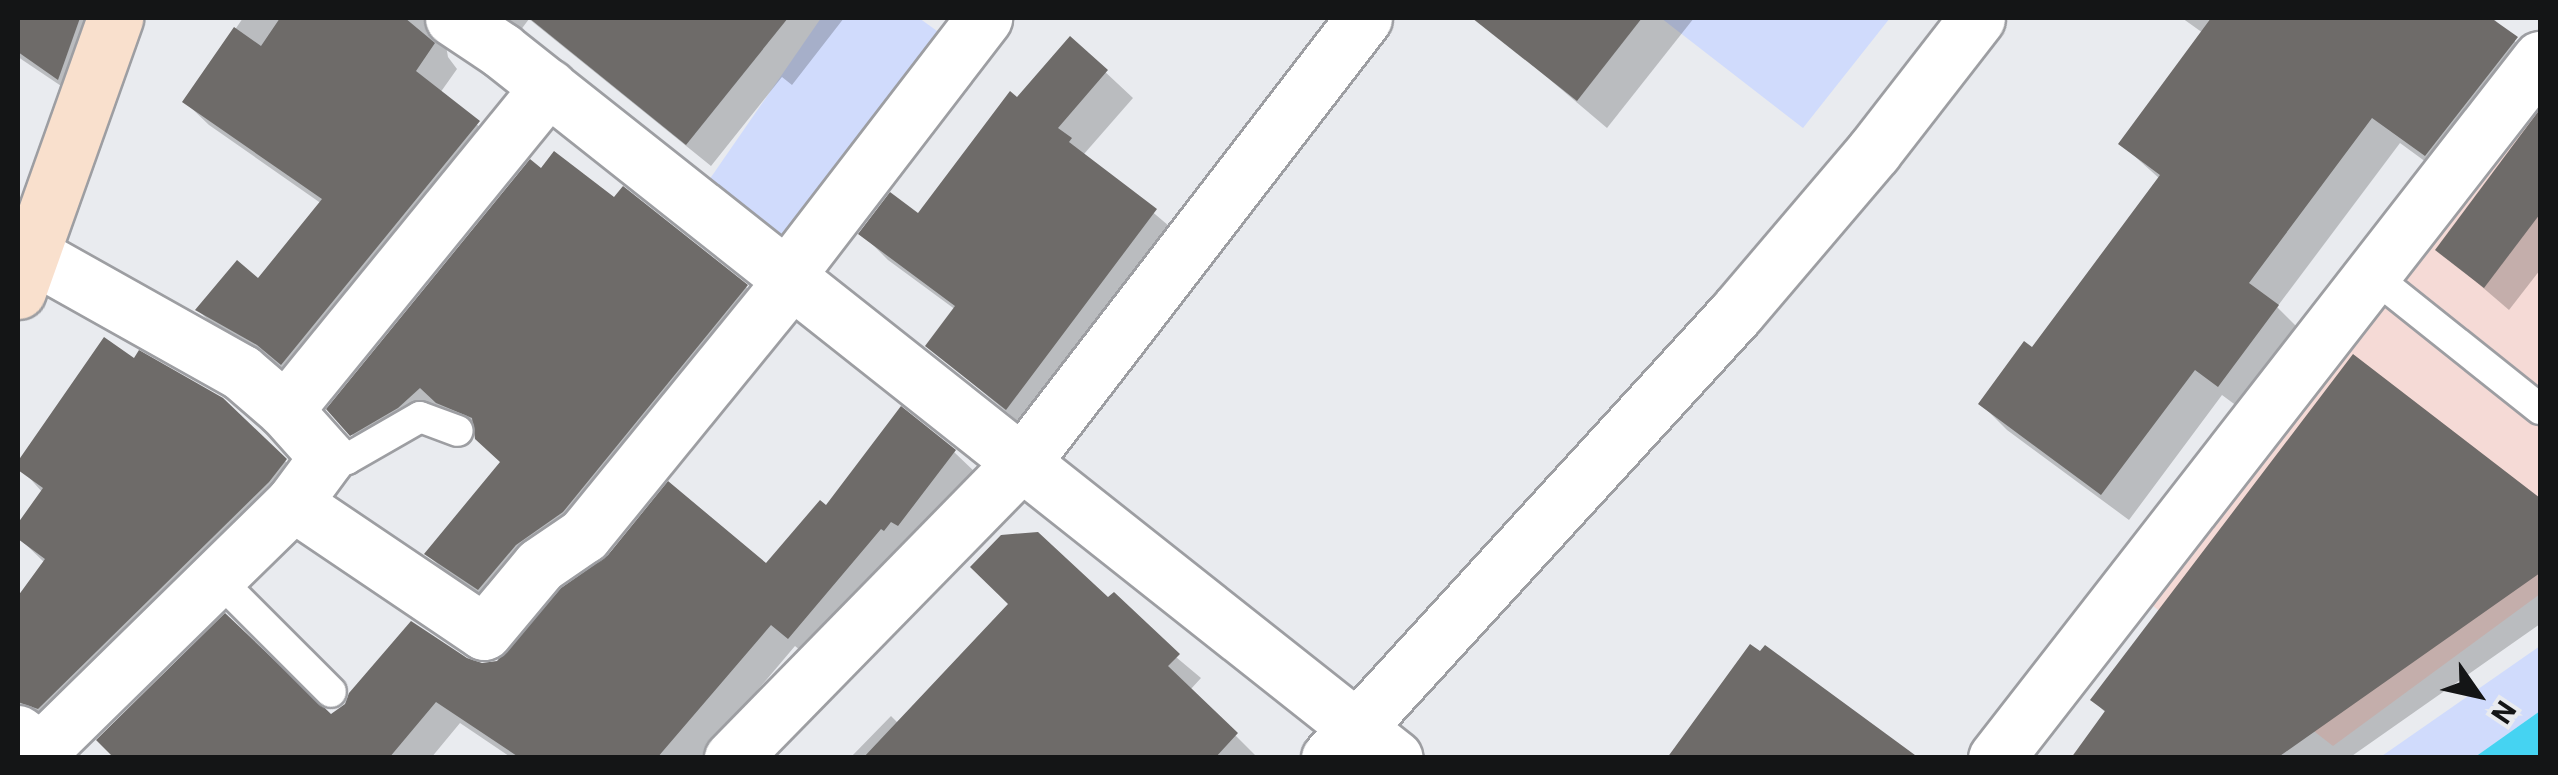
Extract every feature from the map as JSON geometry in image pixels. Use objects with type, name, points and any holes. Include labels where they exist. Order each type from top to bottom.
[{"type":"main road","points":[[22,264],[115,18]]},
{"type":"street","points":[[453,18],[512,34],[548,88],[1022,461],[1361,748],[1874,150],[1976,18]]},
{"type":"street","points":[[293,502],[484,632],[540,565],[584,535],[790,277],[984,18]]},
{"type":"street","points":[[732,758],[1022,461],[1364,18]]},
{"type":"street","points":[[1996,758],[2540,59]]},
{"type":"street","points":[[285,410],[548,88]]},
{"type":"street","points":[[22,264],[241,372],[285,410],[327,456],[293,502],[218,578],[32,747]]},
{"type":"lane","points":[[2372,275],[2540,409]]},
{"type":"lane","points":[[327,456],[347,459],[420,417],[458,431]]},
{"type":"lane","points":[[218,578],[332,692]]},
{"type":"shaded area","points":[[821,18],[919,18],[944,36],[786,245],[707,183]]},
{"type":"shaded area","points":[[1661,18],[1890,18],[1803,128]]},
{"type":"shaded area","points":[[2540,96],[2540,594],[2333,746],[2148,602]]},
{"type":"shaded area","points":[[2540,646],[2540,711],[2475,757],[2379,758]]},
{"type":"water","points":[[2540,711],[2540,757],[2475,757]]},
{"type":"building","points":[[18,18],[80,18],[58,80],[18,52]]},
{"type":"building","points":[[280,18],[405,18],[435,43],[416,71],[480,121],[281,365],[257,345],[195,310],[237,260],[258,278],[322,199],[182,102],[234,27],[261,46]]},
{"type":"building","points":[[529,18],[788,18],[686,145]]},
{"type":"building","points":[[1472,18],[1642,18],[1577,101]]},
{"type":"building","points":[[2211,18],[2491,18],[2518,37],[2425,156],[2372,118],[2249,283],[2279,305],[2218,387],[2195,370],[2101,495],[1978,404],[2024,341],[2032,347],[2160,175],[2118,144]]},
{"type":"building","points":[[1070,36],[1108,70],[1058,128],[1072,138],[1069,142],[1157,209],[1006,410],[925,346],[955,306],[858,234],[890,192],[918,213],[1010,91],[1017,97]]},
{"type":"building","points":[[2540,109],[2540,214],[2484,288],[2435,250]]},
{"type":"building","points":[[554,151],[614,197],[623,186],[748,285],[563,512],[516,545],[478,590],[424,554],[500,462],[475,439],[472,418],[436,403],[420,388],[398,408],[350,436],[326,409],[530,159],[541,168]]},
{"type":"building","points":[[104,337],[134,358],[139,350],[223,398],[287,459],[269,482],[38,709],[18,702],[18,596],[45,559],[18,539],[18,523],[43,488],[18,470],[18,461]]},
{"type":"building","points":[[2353,354],[2540,498],[2540,573],[2277,758],[2071,758],[2105,711],[2090,700]]},
{"type":"building","points":[[901,406],[956,450],[898,526],[891,522],[884,531],[881,529],[788,639],[771,625],[657,758],[520,758],[436,702],[389,758],[114,758],[96,740],[225,613],[331,714],[345,704],[349,693],[411,621],[467,658],[482,663],[497,661],[561,588],[608,555],[668,481],[766,563],[820,500],[826,505]]},
{"type":"building","points":[[1038,532],[1108,597],[1114,592],[1180,654],[1168,666],[1238,733],[1215,758],[863,758],[1008,604],[970,567],[1001,535]]},
{"type":"building","points":[[1750,644],[1760,651],[1765,645],[1919,758],[1667,758]]}]
